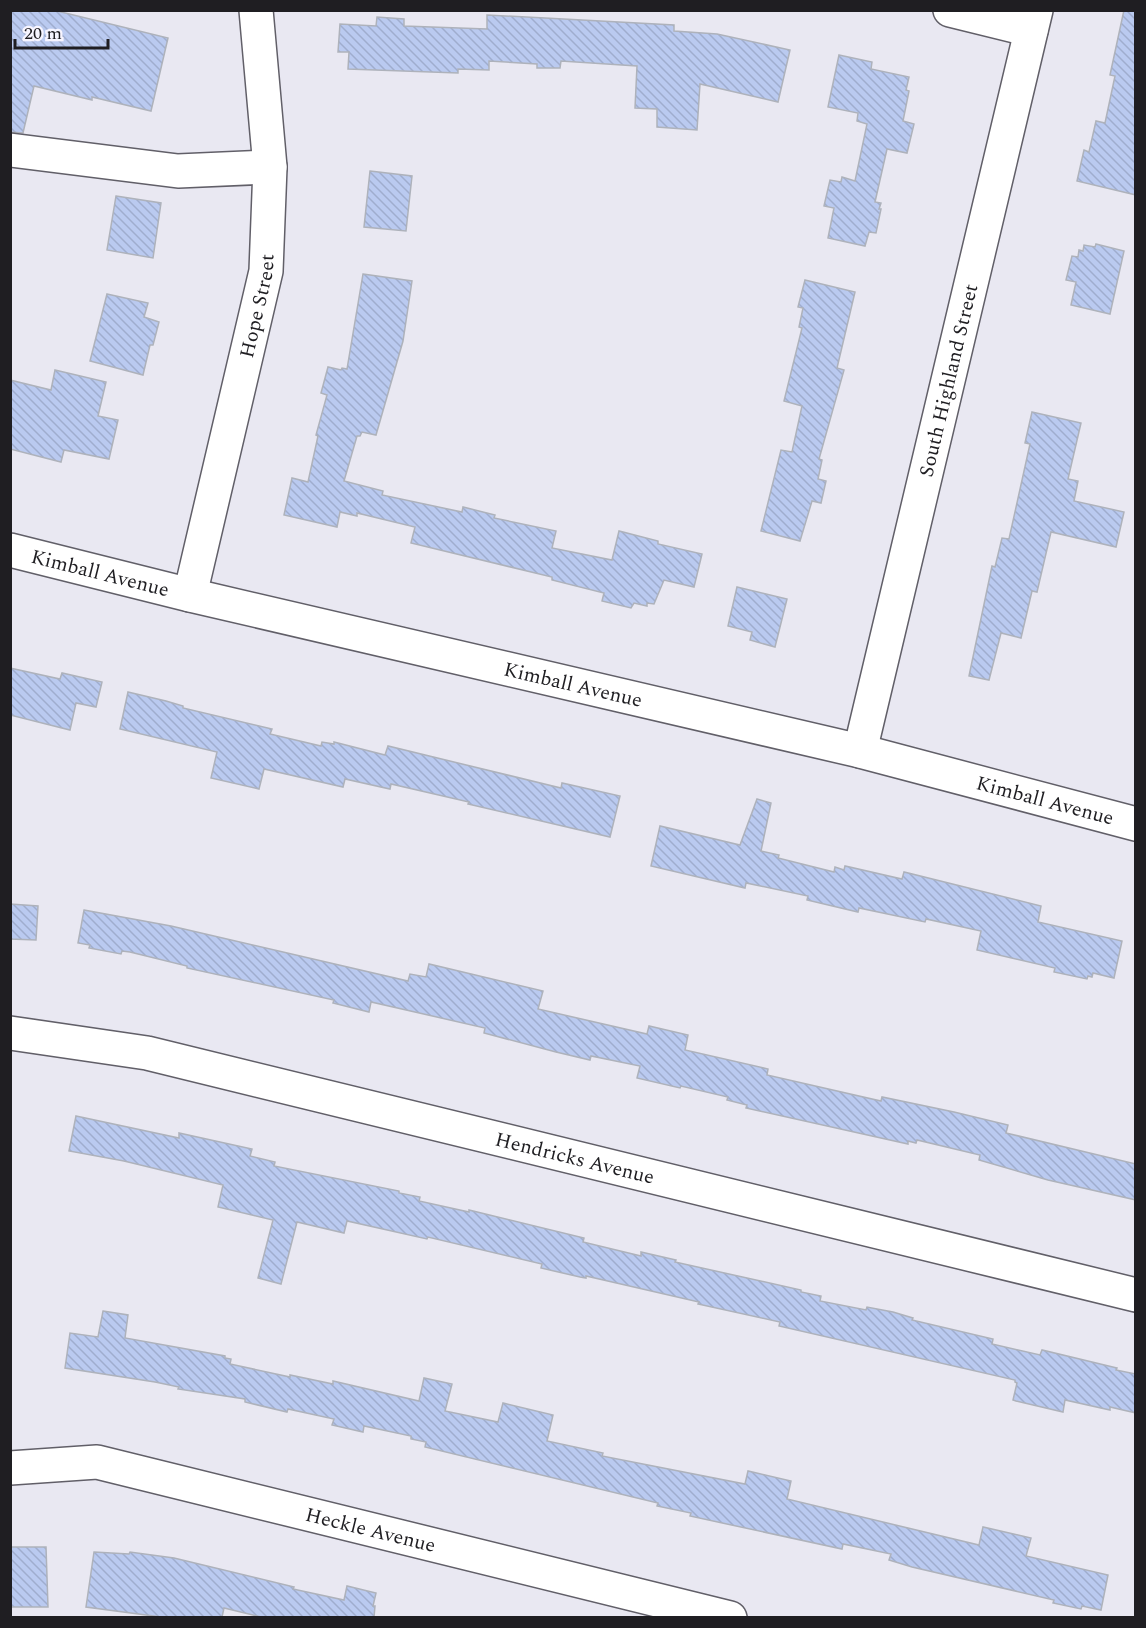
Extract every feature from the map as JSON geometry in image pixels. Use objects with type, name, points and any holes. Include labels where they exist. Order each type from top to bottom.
[{"type":"street","name":"Hope Street","points":[[190,595],[266,271],[270,167],[256,10]]},
{"type":"street","points":[[950,10],[1033,20]]},
{"type":"street","name":"South Highland Street","points":[[860,751],[1033,20]]},
{"type":"street","points":[[10,150],[178,171],[270,167]]},
{"type":"street","name":"Kimball Avenue","points":[[10,550],[190,595],[860,751],[1136,824]]},
{"type":"street","name":"Hendricks Avenue","points":[[10,1033],[159,1056],[1136,1295]]},
{"type":"street","name":"Heckle Avenue","points":[[10,1468],[97,1462],[730,1617]]},
{"type":"building","points":[[10,10],[53,10],[168,38],[151,111],[34,86],[23,133],[10,132]]},
{"type":"building","points":[[1124,10],[1136,10],[1136,195],[1077,181],[1084,150],[1089,152],[1096,121],[1105,123],[1115,76],[1110,75]]},
{"type":"building","points":[[487,15],[674,25],[674,31],[717,34],[790,50],[778,102],[700,84],[697,130],[657,127],[657,109],[635,108],[637,66],[561,61],[560,68],[537,68],[537,64],[489,61],[489,70],[458,69],[458,73],[348,69],[349,52],[338,52],[340,24],[376,26],[377,17],[404,19],[404,26],[487,29]]},
{"type":"building","points":[[839,55],[872,62],[871,69],[909,77],[906,90],[909,91],[903,121],[914,124],[907,153],[887,149],[875,202],[881,203],[876,233],[869,232],[865,246],[828,238],[834,208],[824,206],[830,180],[841,182],[842,177],[855,181],[867,124],[857,121],[858,113],[828,107]]},
{"type":"building","points":[[370,171],[412,176],[406,231],[364,227]]},
{"type":"building","points":[[116,196],[161,203],[153,258],[107,250]]},
{"type":"building","points":[[1096,244],[1124,251],[1110,314],[1071,305],[1076,282],[1066,280],[1072,256],[1078,257],[1079,250],[1083,251],[1084,245],[1095,247]]},
{"type":"building","points":[[363,274],[412,281],[403,341],[376,435],[362,432],[360,436],[357,436],[344,481],[383,491],[382,495],[462,512],[463,507],[495,515],[494,518],[556,531],[552,548],[612,560],[619,531],[658,541],[658,544],[702,554],[694,587],[664,580],[654,604],[647,603],[647,606],[634,603],[631,608],[602,601],[604,593],[552,580],[552,577],[411,543],[415,527],[357,513],[357,516],[340,512],[337,527],[284,515],[292,478],[308,482],[318,436],[316,435],[327,395],[321,393],[328,367],[347,369]]},
{"type":"building","points":[[805,280],[855,292],[837,368],[844,370],[819,459],[822,460],[818,479],[826,481],[821,503],[812,501],[800,541],[761,531],[781,450],[792,452],[802,406],[784,401],[802,328],[799,327],[803,308],[798,307]]},
{"type":"building","points":[[107,294],[148,303],[144,317],[159,322],[153,345],[150,345],[143,375],[90,361]]},
{"type":"building","points":[[55,370],[106,382],[98,416],[118,420],[109,459],[64,450],[61,462],[10,449],[10,380],[51,390]]},
{"type":"building","points":[[1032,412],[1081,423],[1068,479],[1078,481],[1074,501],[1124,512],[1116,547],[1051,532],[1037,592],[1032,591],[1021,638],[1001,633],[989,680],[969,676],[992,566],[995,567],[1002,538],[1009,539],[1030,444],[1025,443]]},
{"type":"building","points":[[737,587],[787,599],[775,647],[750,640],[752,632],[728,626]]},
{"type":"building","points":[[10,668],[60,679],[62,673],[102,682],[96,707],[76,703],[70,730],[10,715]]},
{"type":"building","points":[[128,692],[166,701],[183,706],[183,708],[272,729],[270,734],[321,746],[322,742],[334,744],[334,742],[385,755],[388,746],[561,788],[562,783],[620,796],[610,837],[391,784],[390,789],[345,779],[343,787],[264,769],[259,789],[211,778],[217,752],[120,729]]},
{"type":"building","points":[[757,799],[771,803],[761,851],[779,855],[778,858],[834,872],[835,867],[844,870],[845,866],[902,879],[904,872],[1041,906],[1038,922],[1122,941],[1114,978],[1093,973],[1092,977],[1088,976],[1087,979],[1054,972],[1055,968],[977,950],[981,931],[859,908],[858,912],[807,900],[808,896],[746,883],[745,888],[651,866],[660,826],[740,845]]},
{"type":"building","points":[[10,904],[38,906],[36,940],[10,939]]},
{"type":"building","points":[[84,910],[171,926],[408,981],[410,974],[426,977],[429,964],[543,991],[538,1009],[647,1034],[649,1026],[688,1035],[685,1050],[768,1069],[767,1075],[881,1101],[882,1097],[1008,1125],[1006,1133],[1136,1164],[1136,1200],[1048,1180],[979,1160],[980,1155],[917,1140],[916,1143],[908,1141],[908,1144],[746,1108],[747,1105],[727,1100],[728,1097],[637,1078],[640,1066],[591,1056],[590,1060],[556,1052],[484,1033],[485,1028],[371,1002],[369,1012],[333,1003],[334,1000],[187,968],[187,966],[130,952],[122,951],[121,954],[89,948],[90,945],[78,943]]},
{"type":"building","points":[[76,1116],[179,1138],[179,1133],[252,1149],[250,1156],[275,1162],[274,1166],[399,1191],[399,1193],[420,1197],[419,1201],[469,1212],[469,1210],[584,1238],[583,1242],[641,1256],[641,1252],[676,1260],[675,1262],[801,1290],[801,1292],[821,1296],[820,1301],[866,1310],[867,1307],[893,1312],[913,1318],[912,1320],[993,1339],[992,1344],[1040,1355],[1042,1350],[1117,1368],[1116,1370],[1136,1374],[1136,1413],[1065,1400],[1063,1412],[1016,1401],[1013,1400],[1017,1383],[1015,1380],[779,1326],[780,1322],[698,1304],[699,1302],[541,1268],[542,1264],[428,1237],[427,1239],[347,1221],[344,1233],[297,1222],[281,1284],[258,1278],[273,1220],[218,1207],[223,1185],[124,1161],[69,1151]]},
{"type":"building","points":[[103,1311],[128,1315],[125,1338],[225,1356],[231,1359],[230,1364],[290,1377],[290,1375],[333,1384],[333,1381],[419,1401],[424,1378],[452,1384],[445,1411],[498,1422],[503,1403],[553,1415],[547,1441],[603,1453],[602,1456],[745,1484],[748,1471],[791,1481],[787,1499],[979,1545],[983,1527],[1031,1538],[1026,1556],[1108,1575],[1101,1610],[1082,1606],[1081,1609],[1053,1603],[1054,1600],[912,1567],[889,1560],[891,1554],[843,1544],[842,1549],[690,1516],[691,1513],[657,1506],[658,1503],[425,1447],[426,1442],[411,1439],[411,1436],[364,1426],[363,1432],[332,1425],[334,1419],[288,1409],[287,1412],[245,1402],[245,1399],[65,1368],[70,1333],[98,1337]]},
{"type":"building","points":[[10,1547],[46,1547],[48,1607],[10,1607]]},
{"type":"building","points":[[94,1552],[129,1554],[130,1552],[174,1558],[344,1600],[347,1586],[376,1593],[373,1606],[375,1606],[374,1617],[261,1617],[224,1608],[222,1617],[161,1617],[86,1607]]}]
